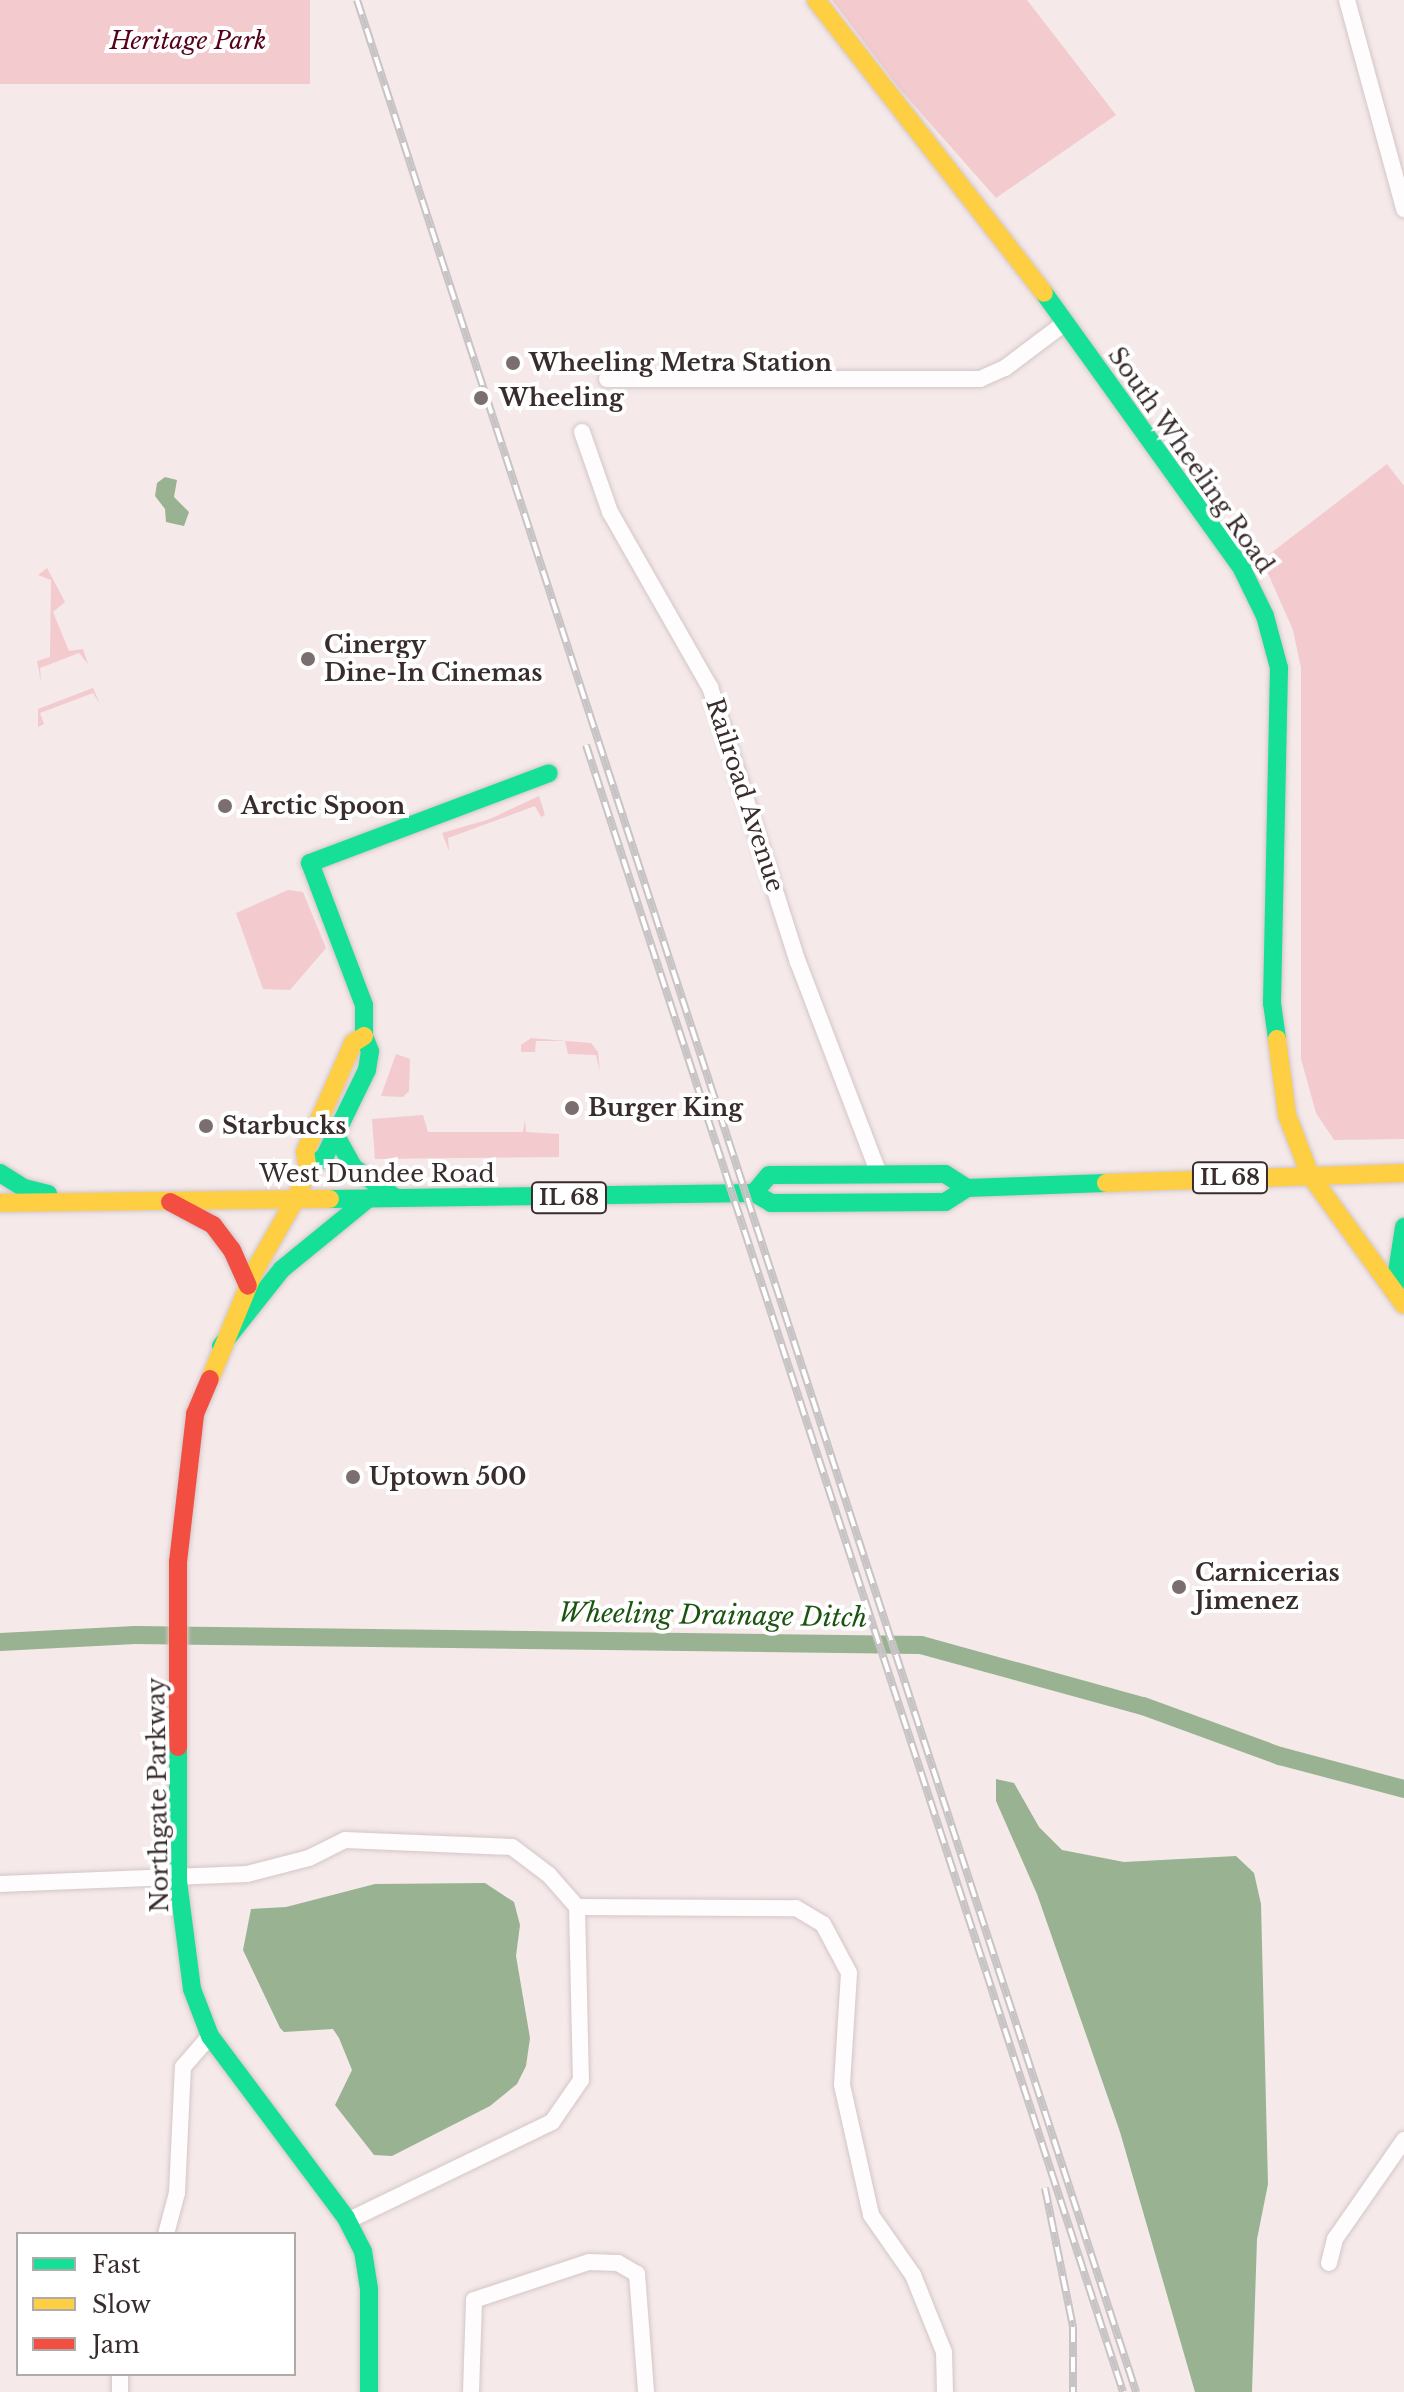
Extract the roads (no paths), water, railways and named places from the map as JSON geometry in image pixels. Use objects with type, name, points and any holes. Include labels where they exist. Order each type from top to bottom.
[{"type":"main road","name":"South Wheeling Road","points":[[816,0],[1066,322],[1242,569],[1265,616],[1279,668],[1272,1003],[1287,1115],[1310,1175],[1399,1298]]},
{"type":"main road","name":"Northgate Parkway","points":[[369,2392],[369,2289],[363,2251],[347,2221],[210,2036],[192,1989],[178,1881],[178,1562],[191,1440],[221,1346],[248,1286],[296,1198],[308,1169],[325,1156],[367,1070],[370,1051],[364,1036],[364,1005],[310,863],[549,773]]},
{"type":"main road","name":"Northgate Parkway","points":[[308,1169],[305,1152],[353,1043],[364,1036]]},
{"type":"main road","points":[[335,1134],[353,1167],[396,1198]]},
{"type":"main road","name":"West Dundee Road","points":[[754,1193],[769,1175],[878,1172],[945,1174],[967,1188]]},
{"type":"main road","points":[[0,1173],[24,1188],[78,1200]]},
{"type":"main road","name":"West Dundee Road","points":[[0,1203],[754,1193],[771,1203],[945,1202],[967,1188],[1404,1173]]},
{"type":"main road","points":[[221,1346],[282,1269],[315,1237],[369,1198]]},
{"type":"main road","points":[[168,1201],[213,1225],[232,1250],[248,1286]]},
{"type":"main road","points":[[1399,1298],[1404,1227]]},
{"type":"street","points":[[1347,0],[1404,209]]},
{"type":"street","points":[[607,379],[956,382],[1005,368],[1066,322]]},
{"type":"street","name":"Railroad Avenue","points":[[582,432],[610,512],[710,687],[798,962],[878,1172]]},
{"type":"street","points":[[0,1884],[178,1881],[247,1874],[309,1858],[345,1840],[411,1840],[512,1847],[549,1875],[577,1907],[581,2080],[552,2122],[347,2221]]},
{"type":"street","points":[[577,1907],[796,1908],[823,1924],[849,1973],[842,2085],[871,2215],[913,2275],[944,2352],[945,2392]]},
{"type":"street","points":[[167,2232],[177,2193],[183,2067],[210,2036]]},
{"type":"street","points":[[1329,2263],[1335,2239],[1404,2140]]},
{"type":"street","points":[[471,2392],[474,2300],[589,2262],[618,2263],[637,2274],[646,2392]]},
{"type":"waterway","name":"Wheeling Drainage Ditch","points":[[0,1642],[135,1635],[921,1645],[1143,1706],[1280,1756],[1404,1789]]},
{"type":"railway","points":[[357,0],[1136,2392]]},
{"type":"railway","points":[[586,745],[1123,2392]]},
{"type":"railway","points":[[1045,2188],[1073,2327],[1073,2392]]},
{"type":"place","name":"Wheeling Metra Station","points":[[513,363]]},
{"type":"place","name":"Wheeling","points":[[481,398]]},
{"type":"place","name":"Cinergy Dine-In Cinemas","points":[[308,659]]},
{"type":"place","name":"Arctic Spoon","points":[[225,806]]},
{"type":"place","name":"Burger King","points":[[572,1108]]},
{"type":"place","name":"Starbucks","points":[[206,1126]]},
{"type":"place","name":"Uptown 500","points":[[353,1477]]},
{"type":"place","name":"Carnicerias Jimenez","points":[[1179,1587]]},
{"type":"park label","name":"Heritage Park","points":[[188,41]]}]
